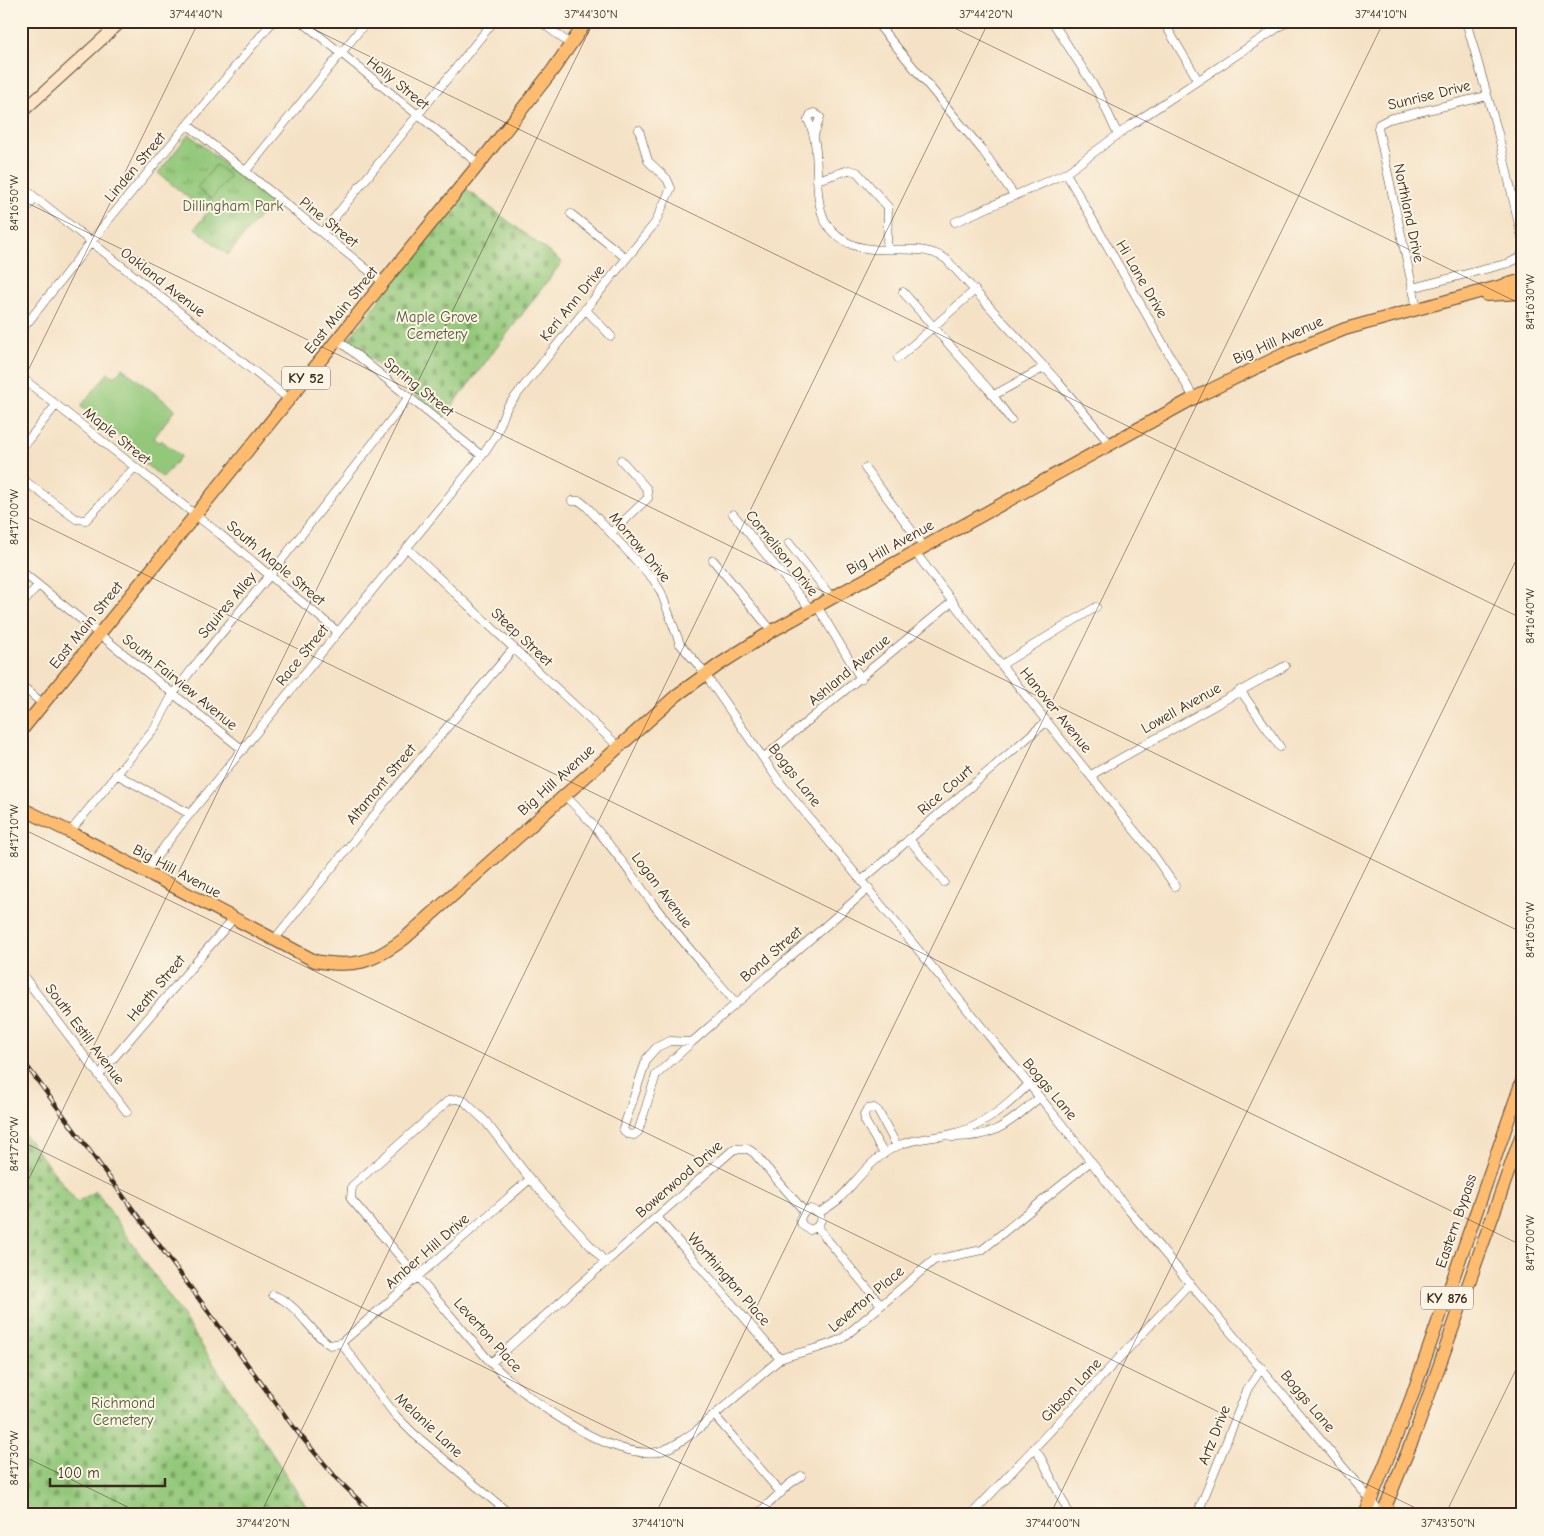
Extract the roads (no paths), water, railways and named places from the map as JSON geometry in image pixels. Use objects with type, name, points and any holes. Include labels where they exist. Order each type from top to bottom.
[{"type":"main road","name":"East Main Street","points":[[21,732],[479,164],[571,45],[587,21]]},
{"type":"main road","name":"Big Hill Avenue","points":[[21,808],[70,832],[273,941],[315,961],[340,966],[372,960],[404,939],[618,746],[704,675],[772,631],[1194,398],[1297,349],[1345,329],[1417,308],[1472,296],[1523,280]]},
{"type":"main road","name":"Big Hill Avenue","points":[[1472,296],[1523,293]]},
{"type":"main road","name":"Eastern Bypass","points":[[1365,1515],[1414,1390],[1523,1078]]},
{"type":"main road","name":"KY 876","points":[[1382,1515],[1416,1431],[1523,1131]]},
{"type":"street","points":[[21,113],[122,21]]},
{"type":"street","name":"Linden Street","points":[[21,332],[91,243],[273,21]]},
{"type":"street","name":"Holly Street","points":[[301,21],[416,116],[479,164]]},
{"type":"street","points":[[245,172],[367,21]]},
{"type":"street","points":[[322,233],[494,21]]},
{"type":"street","points":[[540,21],[571,45]]},
{"type":"street","points":[[875,21],[983,151],[1014,195]]},
{"type":"street","points":[[1052,21],[1099,94],[1118,135]]},
{"type":"street","points":[[1164,21],[1198,80]]},
{"type":"street","points":[[956,222],[1066,173],[1198,80],[1288,21]]},
{"type":"street","points":[[1466,21],[1487,96],[1523,242]]},
{"type":"street","name":"Sunrise Drive","points":[[1380,124],[1396,117],[1487,96]]},
{"type":"street","name":"Northland Drive","points":[[1380,124],[1378,133],[1417,308]]},
{"type":"street","name":"Pine Street","points":[[188,125],[384,283]]},
{"type":"street","name":"Keri Ann Drive","points":[[482,456],[496,435],[507,407],[655,223],[670,194],[670,183],[645,154],[639,130]]},
{"type":"street","points":[[814,134],[819,207],[827,223],[838,236],[859,247],[940,254],[1044,367],[1110,444]]},
{"type":"street","points":[[817,180],[849,170],[861,175],[888,207],[887,249]]},
{"type":"street","name":"Hi Lane Drive","points":[[1066,173],[1194,398]]},
{"type":"street","name":"Oakland Avenue","points":[[21,186],[289,399]]},
{"type":"street","points":[[21,214],[36,198]]},
{"type":"street","points":[[571,214],[626,258]]},
{"type":"street","points":[[1412,288],[1521,256]]},
{"type":"street","points":[[898,358],[975,290]]},
{"type":"street","points":[[903,292],[994,395],[1011,420]]},
{"type":"street","points":[[585,309],[611,336]]},
{"type":"street","name":"Spring Street","points":[[338,340],[482,456]]},
{"type":"street","points":[[994,395],[1044,367]]},
{"type":"street","name":"Maple Street","points":[[21,377],[196,516]]},
{"type":"street","name":"Squires Alley","points":[[70,832],[156,726],[173,694],[270,575],[409,397]]},
{"type":"street","points":[[21,449],[56,405]]},
{"type":"street","name":"Race Street","points":[[145,872],[190,814],[482,456]]},
{"type":"street","points":[[611,533],[648,498],[647,489],[622,460]]},
{"type":"street","points":[[21,478],[76,520],[86,520],[134,468]]},
{"type":"street","name":"Hanover Avenue","points":[[865,468],[952,602],[1091,775],[1175,886]]},
{"type":"street","name":"Morrow Drive","points":[[572,501],[577,500],[583,503],[659,587],[677,639],[704,675]]},
{"type":"street","name":"Cornelison Drive","points":[[733,514],[814,608],[860,680]]},
{"type":"street","name":"South Maple Street","points":[[196,516],[338,632]]},
{"type":"street","points":[[789,543],[832,598]]},
{"type":"street","name":"Steep Street","points":[[407,548],[618,746]]},
{"type":"street","points":[[713,560],[772,631]]},
{"type":"street","name":"South Fairview Avenue","points":[[21,571],[243,750]]},
{"type":"street","points":[[21,606],[38,585]]},
{"type":"street","name":"Ashland Avenue","points":[[763,758],[860,680],[952,602]]},
{"type":"street","points":[[1001,665],[1096,607]]},
{"type":"street","name":"Altamont Street","points":[[273,941],[401,782],[514,648]]},
{"type":"street","name":"Lowell Avenue","points":[[1091,775],[1284,666]]},
{"type":"street","name":"Boggs Lane","points":[[704,675],[784,788],[869,888],[1028,1085],[1382,1515]]},
{"type":"street","points":[[21,685],[43,704]]},
{"type":"street","points":[[1240,690],[1280,748]]},
{"type":"street","name":"Rice Court","points":[[862,880],[1047,721]]},
{"type":"street","points":[[116,774],[190,814]]},
{"type":"street","name":"Logan Avenue","points":[[564,795],[593,825],[674,930],[736,1003]]},
{"type":"street","points":[[909,839],[944,882]]},
{"type":"street","name":"Bond Street","points":[[692,1042],[670,1040],[649,1054],[623,1129],[627,1134],[634,1135],[638,1132],[656,1075],[869,888]]},
{"type":"street","name":"Heath Street","points":[[100,1074],[233,919]]},
{"type":"street","name":"South Estill Avenue","points":[[21,972],[127,1112]]},
{"type":"street","points":[[819,1213],[837,1200],[871,1164],[897,1146],[981,1124],[1002,1109],[1028,1085]]},
{"type":"street","points":[[944,1135],[977,1136],[993,1132],[1012,1121],[1039,1098]]},
{"type":"street","name":"Leverton Place","points":[[606,1263],[530,1179],[486,1122],[469,1106],[457,1099],[449,1100],[352,1186],[351,1199],[513,1385],[547,1410],[581,1431],[638,1452],[658,1452],[683,1440],[715,1416],[780,1359],[796,1353],[830,1346],[843,1338],[934,1260],[982,1250],[1091,1161]]},
{"type":"street","points":[[884,1154],[865,1121],[864,1114],[868,1109],[874,1108],[878,1111],[897,1146]]},
{"type":"street","name":"Bowerwood Drive","points":[[491,1362],[734,1149],[748,1149],[754,1153],[804,1212]]},
{"type":"street","name":"Amber Hill Drive","points":[[341,1343],[530,1179]]},
{"type":"street","points":[[810,1209],[819,1213],[820,1220],[817,1227],[810,1230],[802,1225],[800,1219],[804,1212],[810,1209]]},
{"type":"street","name":"Worthington Place","points":[[658,1217],[780,1359]]},
{"type":"street","points":[[817,1227],[881,1305]]},
{"type":"street","name":"Gibson Lane","points":[[971,1515],[1190,1283]]},
{"type":"street","points":[[273,1295],[286,1300],[298,1310],[322,1340],[330,1345],[341,1343]]},
{"type":"street","name":"Melanie Lane","points":[[341,1343],[396,1416],[414,1434],[511,1515]]},
{"type":"street","name":"Artz Drive","points":[[1197,1515],[1248,1388],[1262,1368]]},
{"type":"street","points":[[715,1416],[781,1493]]},
{"type":"street","points":[[1034,1448],[1045,1464],[1070,1515]]},
{"type":"street","points":[[757,1515],[788,1485],[801,1476]]},
{"type":"railway","points":[[21,1058],[295,1429],[337,1479],[374,1515]]},
{"type":"park label","name":"Dillingham Park","points":[[233,206]]},
{"type":"park label","name":"Maple Grove Cemetery","points":[[437,326]]},
{"type":"park label","name":"Richmond Cemetery","points":[[123,1412]]}]
